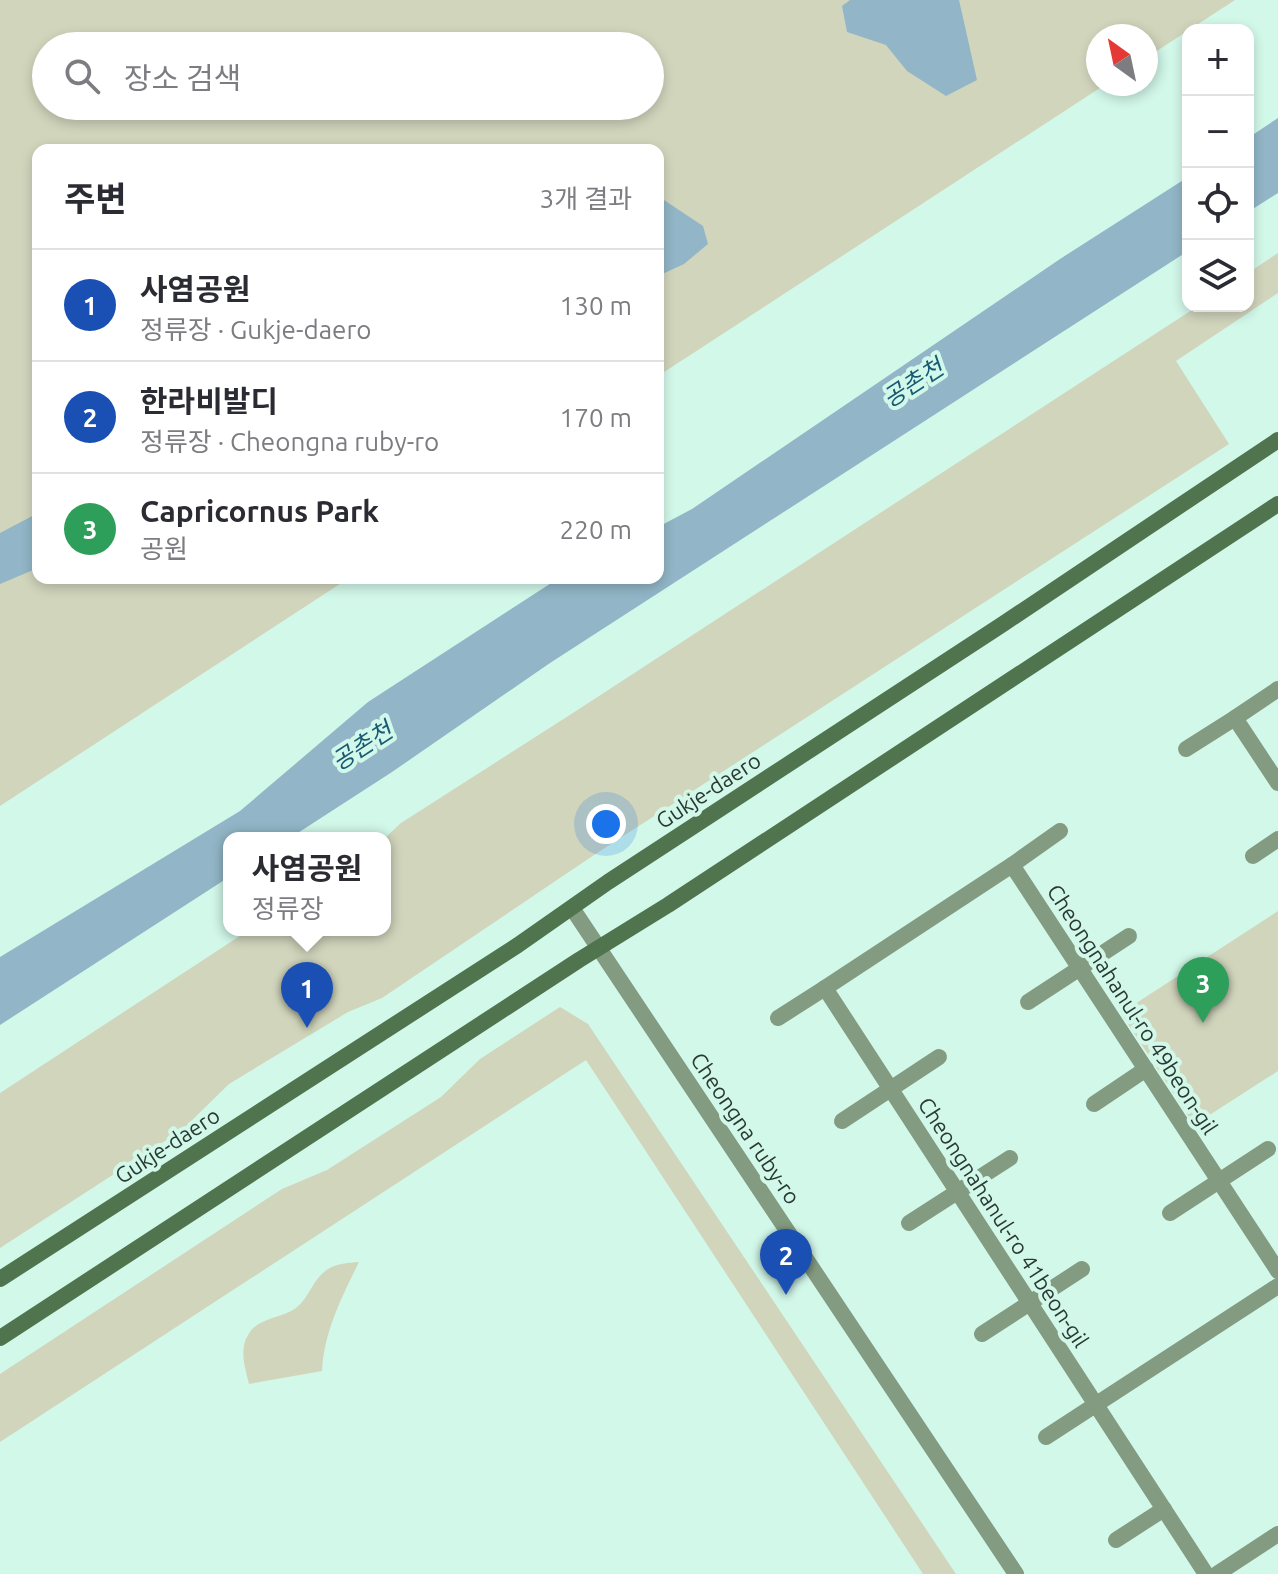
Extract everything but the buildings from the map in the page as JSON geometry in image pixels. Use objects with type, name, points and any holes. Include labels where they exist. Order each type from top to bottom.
[{"type":"main road","name":"Gukje-daero","points":[[0,1279],[518,945],[633,865],[1278,440]]},
{"type":"main road","points":[[0,1338],[694,888],[1278,504]]},
{"type":"street","points":[[1186,749],[1278,689]]},
{"type":"street","points":[[1235,718],[1278,783]]},
{"type":"street","points":[[778,1018],[1060,831]]},
{"type":"street","points":[[1253,856],[1278,839]]},
{"type":"street","name":"Cheongnahanul-ro 49beon-gil","points":[[1012,865],[1278,1271]]},
{"type":"street","name":"Cheongna ruby-ro","points":[[572,908],[1016,1574]]},
{"type":"street","points":[[1028,1002],[1129,936]]},
{"type":"street","name":"Cheongnahanul-ro 41beon-gil","points":[[825,988],[1206,1574]]},
{"type":"street","points":[[842,1121],[939,1057]]},
{"type":"street","points":[[1094,1104],[1146,1069]]},
{"type":"street","points":[[1170,1213],[1268,1149]]},
{"type":"street","points":[[909,1223],[1010,1158]]},
{"type":"street","points":[[982,1334],[1082,1269]]},
{"type":"street","points":[[1046,1437],[1278,1286]]},
{"type":"street","points":[[1116,1540],[1164,1509]]},
{"type":"street","points":[[1217,1574],[1278,1534]]},
{"type":"green space","points":[[0,0],[1235,0],[1198,24],[1182,24],[1182,35],[1158,50],[1158,24],[1086,24],[1088,96],[664,372],[664,144],[32,144],[32,584],[340,584],[0,806]]},
{"type":"green space","points":[[1278,253],[1278,293],[1254,309],[1254,269]]},
{"type":"green space","points":[[1189,312],[1250,312],[1176,361],[1229,444],[594,855],[382,998],[348,1012],[229,1084],[182,1130],[0,1248],[0,1093],[240,936],[391,936],[391,832]]},
{"type":"green space","points":[[1278,911],[1278,1071],[1194,1125],[1121,1013]]},
{"type":"green space","points":[[560,1007],[588,1024],[956,1574],[923,1574],[586,1060],[0,1442],[0,1374],[282,1189],[327,1170],[441,1097],[480,1059]]},
{"type":"green space","points":[[359,1262],[330,1328],[322,1371],[249,1384],[243,1353],[252,1329],[296,1308],[328,1269],[339,1264]]},
{"type":"water","points":[[850,0],[959,0],[977,80],[946,96],[907,71],[886,45],[847,32],[842,6]]},
{"type":"water","points":[[1278,118],[1278,193],[1254,208],[1254,168],[1254,134]]},
{"type":"water","name":"공촌천","points":[[1182,181],[1182,255],[550,663],[299,832],[223,832],[223,881],[0,1025],[0,957],[240,811],[368,702],[550,584],[664,584],[664,524],[692,509],[1060,259]]},
{"type":"water","points":[[664,200],[703,226],[708,244],[684,264],[664,273]]},
{"type":"water","points":[[32,516],[32,571],[0,584],[0,533]]},
{"type":"place","name":"Capricornus Park","points":[[1203,1023]]},
{"type":"place","name":"사염공원","points":[[307,1028]]},
{"type":"place","name":"한라비발디","points":[[786,1295]]}]
